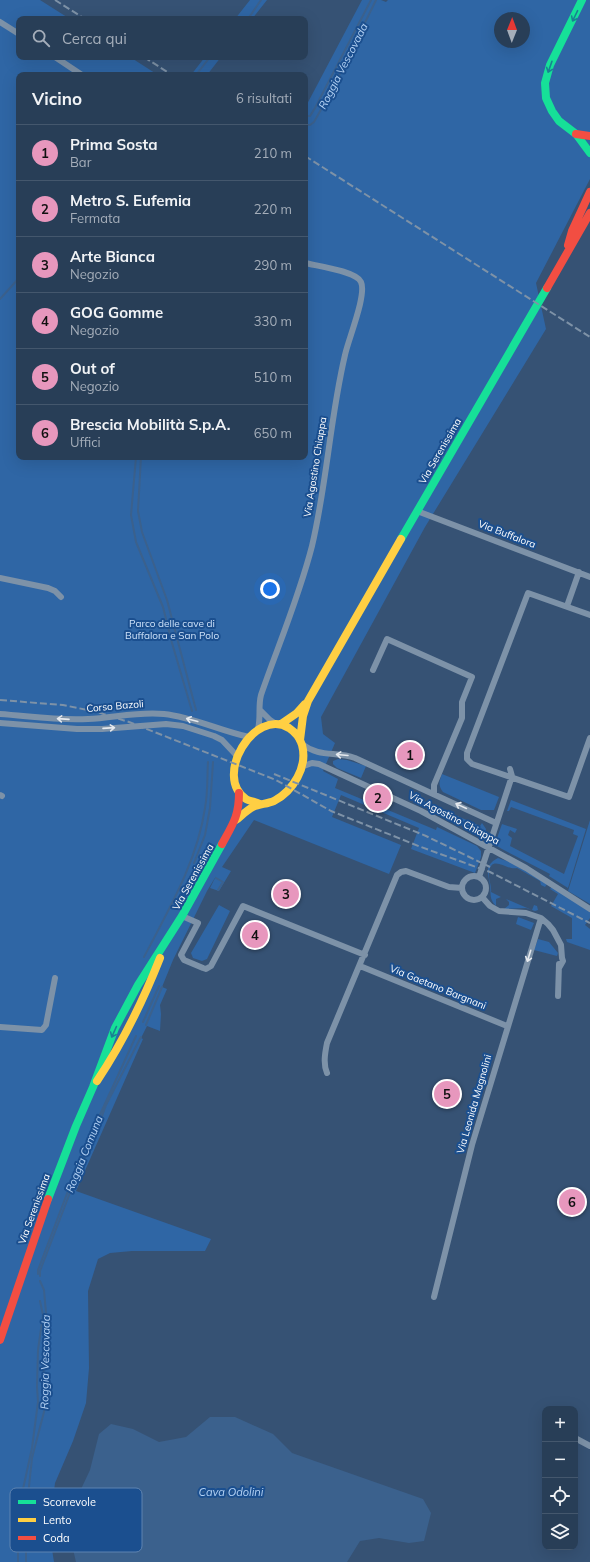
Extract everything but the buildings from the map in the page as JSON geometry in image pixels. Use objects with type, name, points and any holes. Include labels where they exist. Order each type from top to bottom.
[{"type":"main road","points":[[582,0],[550,65],[545,83],[546,98],[552,111],[559,121],[576,134],[590,153]]},
{"type":"main road","points":[[576,134],[590,136]]},
{"type":"main road","points":[[564,259],[572,231],[590,192]]},
{"type":"main road","name":"Via Serenissima","points":[[0,1340],[52,1186],[93,1087],[112,1035],[138,985],[166,943],[236,820],[239,807],[239,793],[236,787],[234,772],[240,749],[249,737],[258,729],[265,726],[279,724],[297,713],[308,701],[590,213]]},
{"type":"main road","points":[[579,233],[590,222]]},
{"type":"main road","name":"Via Serenissima","points":[[236,820],[260,804],[274,801],[286,792],[296,780],[301,767],[301,724],[308,701]]},
{"type":"main road","points":[[279,724],[292,730],[301,742]]},
{"type":"main road","points":[[239,793],[248,801],[260,804]]},
{"type":"main road","name":"Via Serenissima","points":[[93,1087],[112,1058],[129,1026],[151,981],[166,943]]},
{"type":"main road","points":[[129,1026],[125,1022],[137,996],[138,985]]},
{"type":"street","points":[[0,22],[16,32]]},
{"type":"street","points":[[60,60],[78,72]]},
{"type":"street","name":"Via Agostino Chiappa","points":[[258,729],[261,695],[285,632],[312,546],[335,402],[345,354],[360,306],[363,291],[361,282],[357,277],[308,264]]},
{"type":"street","name":"Via Buffalora","points":[[417,511],[590,577]]},
{"type":"street","points":[[567,606],[579,572]]},
{"type":"street","points":[[0,578],[48,588],[55,591],[61,597]]},
{"type":"street","points":[[590,615],[528,593],[467,753],[467,759],[472,764],[512,776],[569,797],[590,738]]},
{"type":"street","points":[[373,670],[387,640],[472,677],[462,702],[462,718],[434,785],[434,794]]},
{"type":"street","points":[[260,710],[265,716],[279,724]]},
{"type":"street","name":"Corso Bazoli","points":[[0,714],[88,719],[144,713],[163,714],[249,737]]},
{"type":"street","name":"Corso Bazoli","points":[[0,723],[77,729],[102,729],[166,724],[183,726],[222,740],[237,756]]},
{"type":"street","name":"Via Agostino Chiappa","points":[[301,742],[310,750],[320,754],[342,754],[355,758],[496,823]]},
{"type":"street","name":"Via Agostino Chiappa","points":[[301,767],[308,763],[319,764],[421,811],[526,868],[590,909]]},
{"type":"street","points":[[478,877],[512,776],[510,769]]},
{"type":"street","points":[[328,1073],[325,1060],[327,1043],[365,955],[397,875],[406,871],[449,887],[462,888]]},
{"type":"street","points":[[471,876],[478,877],[482,879],[486,886],[486,890],[479,899],[471,900],[464,895],[462,884],[471,876]]},
{"type":"street","points":[[482,897],[490,906],[498,911],[509,913],[521,912],[541,918],[548,924],[557,936],[561,945],[562,958],[559,964],[558,996]]},
{"type":"street","points":[[182,916],[198,923],[181,955],[182,958],[203,968],[209,968],[211,966],[243,906],[365,955]]},
{"type":"street","name":"Via Leonida Magnolini","points":[[434,1297],[472,1145],[541,918]]},
{"type":"street","name":"Via Gaetano Bargnani","points":[[360,966],[507,1026]]},
{"type":"street","points":[[0,1027],[42,1030],[46,1025],[55,978]]},
{"type":"street","points":[[578,1440],[590,1446]]},
{"type":"green space","name":"Parco delle cave di Buffalora e San Polo","points":[[0,0],[40,0],[65,16],[16,16],[16,60],[135,60],[153,72],[16,72],[16,460],[308,460],[308,102],[362,0],[381,0],[386,2],[388,0],[590,0],[590,179],[536,283],[546,329],[425,527],[321,717],[323,734],[335,743],[323,771],[338,779],[335,788],[436,830],[437,827],[477,846],[481,851],[481,857],[475,873],[411,849],[419,828],[341,795],[332,817],[401,845],[389,874],[254,820],[222,867],[231,871],[219,891],[210,888],[216,876],[173,960],[162,987],[167,989],[160,1005],[160,1031],[147,1026],[141,1038],[143,1039],[76,1191],[211,1239],[205,1251],[132,1251],[110,1253],[98,1259],[88,1291],[89,1368],[86,1403],[73,1441],[55,1483],[54,1488],[10,1488],[10,1552],[52,1552],[54,1562],[0,1562]]},
{"type":"green space","points":[[250,0],[267,0],[254,16],[237,16]]},
{"type":"green space","points":[[203,60],[219,60],[209,72],[193,72]]},
{"type":"green space","points":[[338,759],[347,760],[366,766],[361,778],[337,768],[333,764],[333,761]]},
{"type":"green space","points":[[442,774],[499,797],[494,810],[481,810],[443,792],[440,787],[440,779]]},
{"type":"green space","points":[[412,796],[480,826],[482,823],[486,829],[484,837],[410,799]]},
{"type":"green space","points":[[511,800],[586,829],[568,888],[549,876],[550,874],[497,846],[496,841],[502,824],[517,829],[515,833],[510,830],[508,835],[512,838],[510,846],[564,874],[578,836],[573,834],[574,830],[511,807],[509,811],[507,811]]},
{"type":"green space","points":[[590,820],[590,904],[568,891]]},
{"type":"green space","points":[[498,858],[510,862],[547,884],[545,887],[541,885],[540,881],[517,868],[496,863],[493,864],[490,867],[489,875],[491,892],[501,897],[496,899],[496,906],[492,901],[488,870],[491,863]]},
{"type":"green space","points":[[552,886],[590,912],[590,918],[585,925],[590,929],[590,950],[567,942],[566,939],[572,939],[572,918],[551,906],[558,894],[550,889]]},
{"type":"green space","points":[[506,899],[532,910],[526,908],[504,909],[509,905],[509,902]]},
{"type":"green space","points":[[219,905],[230,911],[207,959],[202,961],[193,958],[191,953]]},
{"type":"green space","points":[[534,905],[537,906],[538,910],[532,910]]},
{"type":"green space","points":[[518,917],[534,923],[531,930],[516,924]]},
{"type":"green space","points":[[538,939],[549,942],[558,953],[557,956],[534,950]]},
{"type":"water","name":"Cava Odolini","points":[[210,1417],[235,1417],[273,1434],[292,1453],[423,1499],[431,1513],[424,1541],[409,1543],[379,1538],[360,1541],[347,1562],[76,1562],[74,1552],[142,1552],[142,1488],[82,1488],[90,1470],[99,1434],[111,1424],[133,1429],[159,1442],[186,1437]]},
{"type":"waterway","points":[[250,16],[261,0]]},
{"type":"waterway","name":"Roggia Comuna","points":[[308,116],[310,116],[315,108],[371,0]]},
{"type":"waterway","name":"Roggia Vescovada","points":[[308,125],[314,122],[332,90],[376,0]]},
{"type":"waterway","points":[[198,72],[208,60]]},
{"type":"waterway","points":[[0,299],[16,281]]},
{"type":"waterway","name":"Roggia Comuna","points":[[136,460],[131,515],[136,542],[163,607],[192,711]]},
{"type":"waterway","name":"Roggia Vescovada","points":[[141,460],[138,511],[142,532],[167,600],[196,710]]},
{"type":"waterway","name":"Roggia Comuna","points":[[144,957],[181,885],[196,847],[206,802],[208,762]]},
{"type":"waterway","name":"Roggia Vescovada","points":[[194,863],[205,835],[210,808],[213,762]]},
{"type":"waterway","name":"Roggia Vescovada","points":[[216,878],[223,882],[218,890]]},
{"type":"waterway","name":"Roggia Vescovada","points":[[143,1022],[159,986]]},
{"type":"waterway","name":"Roggia Vescovada","points":[[146,1025],[162,987]]},
{"type":"waterway","name":"Roggia Comuna","points":[[38,1274],[38,1270],[82,1154],[136,1036]]},
{"type":"waterway","name":"Roggia Vescovada","points":[[40,1276],[40,1271],[81,1164],[92,1144],[106,1105],[141,1037]]},
{"type":"waterway","name":"Roggia Vescovada","points":[[29,1488],[32,1458],[45,1408],[43,1385],[46,1313],[44,1290],[40,1281]]},
{"type":"waterway","name":"Roggia Comuna","points":[[23,1488],[32,1448],[38,1402],[38,1350],[43,1315],[40,1301]]},
{"type":"waterway","name":"Roggia Comuna","points":[[18,1552],[18,1562]]},
{"type":"waterway","name":"Roggia Vescovada","points":[[26,1552],[26,1562]]},
{"type":"railway","points":[[55,0],[80,16]]},
{"type":"railway","points":[[149,60],[167,72]]},
{"type":"railway","points":[[308,158],[590,337]]},
{"type":"railway","points":[[0,700],[63,705],[97,712],[129,722],[276,780],[331,811],[421,847],[490,872],[590,923]]},
{"type":"railway","points":[[274,774],[426,836],[490,867]]},
{"type":"traffic: fast","points":[[582,0],[550,65],[545,83],[546,98],[552,111],[559,121],[576,134],[590,153]]},
{"type":"traffic: fast","points":[[401,539],[547,288]]},
{"type":"traffic: fast","points":[[48,1199],[115,1028],[138,985],[182,916],[222,844]]},
{"type":"traffic: slow","points":[[300,740],[303,716],[308,701],[401,539]]},
{"type":"traffic: slow","points":[[281,724],[297,713],[305,704]]},
{"type":"traffic: slow","points":[[236,820],[253,807],[274,801],[281,797],[293,785],[301,770],[303,753],[300,740],[289,728],[276,724],[263,727],[251,735],[242,747],[236,761],[234,776],[237,789],[246,799],[260,804]]},
{"type":"traffic: slow","points":[[97,1081],[132,1021],[160,958]]},
{"type":"traffic: jam","points":[[576,134],[590,136]]},
{"type":"traffic: jam","points":[[568,245],[572,231],[590,192]]},
{"type":"traffic: jam","points":[[547,288],[590,213]]},
{"type":"traffic: jam","points":[[222,844],[237,814],[239,793]]},
{"type":"traffic: jam","points":[[0,1340],[48,1199]]},
{"type":"place","name":"Prima Sosta","points":[[410,755]]},
{"type":"place","name":"Metro S. Eufemia","points":[[378,798]]},
{"type":"place","name":"Arte Bianca","points":[[286,894]]},
{"type":"place","name":"GOG Gomme","points":[[255,935]]},
{"type":"place","name":"Out of","points":[[447,1094]]},
{"type":"place","name":"Brescia Mobilità S.p.A.","points":[[572,1202]]}]
